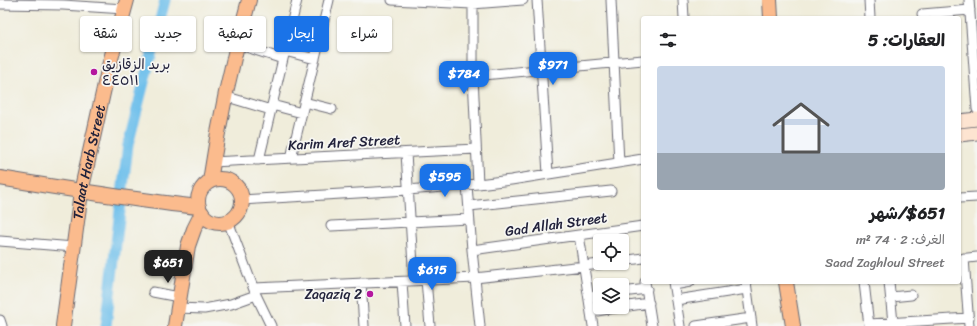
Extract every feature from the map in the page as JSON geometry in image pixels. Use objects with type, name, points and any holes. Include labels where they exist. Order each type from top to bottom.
[{"type":"main road","points":[[245,16],[249,0]]},
{"type":"main road","points":[[770,0],[771,16]]},
{"type":"main road","name":"Talaat Harb Street","points":[[63,326],[81,192],[109,66],[126,4]]},
{"type":"main road","points":[[210,181],[224,96],[235,52]]},
{"type":"main road","points":[[0,178],[200,210],[213,222],[221,223],[234,218],[241,207],[241,193],[237,186],[224,179],[217,179],[210,181],[200,192],[198,200],[200,210],[188,246],[175,326]]},
{"type":"main road","points":[[786,284],[793,326]]},
{"type":"street","points":[[259,160],[297,0]]},
{"type":"street","points":[[290,158],[329,0]]},
{"type":"street","points":[[392,0],[472,2],[522,0]]},
{"type":"street","points":[[537,0],[548,174]]},
{"type":"street","points":[[611,0],[619,163]]},
{"type":"street","points":[[683,0],[684,16]]},
{"type":"street","points":[[869,0],[870,16]]},
{"type":"street","points":[[969,0],[975,43],[977,109]]},
{"type":"street","points":[[472,2],[473,76],[478,184]]},
{"type":"street","points":[[0,4],[126,4]]},
{"type":"street","points":[[922,14],[970,10]]},
{"type":"street","points":[[266,51],[315,59]]},
{"type":"street","points":[[473,76],[641,60]]},
{"type":"street","points":[[224,96],[302,113]]},
{"type":"street","points":[[304,102],[332,109]]},
{"type":"street","points":[[961,121],[977,119]]},
{"type":"street","points":[[961,135],[977,133]]},
{"type":"street","name":"Karim Aref Street","points":[[212,162],[476,149]]},
{"type":"street","points":[[406,153],[414,281]]},
{"type":"street","points":[[242,200],[408,190],[478,184],[641,160]]},
{"type":"street","points":[[467,185],[480,326]]},
{"type":"street","points":[[469,206],[611,191]]},
{"type":"street","points":[[961,198],[977,197]]},
{"type":"street","points":[[331,226],[469,219]]},
{"type":"street","points":[[228,221],[255,292],[271,326]]},
{"type":"street","name":"Gad Allah Street","points":[[472,250],[641,226]]},
{"type":"street","points":[[579,235],[593,326]]},
{"type":"street","points":[[0,242],[74,247]]},
{"type":"street","points":[[864,284],[869,325],[893,323],[909,324],[969,322],[961,258],[977,257]]},
{"type":"street","points":[[629,261],[641,261]]},
{"type":"street","points":[[153,292],[178,302],[204,309],[231,304],[255,292],[361,283],[475,278],[593,265]]},
{"type":"street","points":[[426,280],[430,326]]},
{"type":"street","points":[[402,282],[405,326]]},
{"type":"street","points":[[361,283],[364,326]]},
{"type":"street","points":[[673,284],[680,326]]},
{"type":"street","points":[[676,300],[747,284],[751,322],[696,326]]},
{"type":"street","points":[[889,284],[893,323]]},
{"type":"street","points":[[629,290],[646,286],[652,326]]},
{"type":"street","points":[[891,297],[911,295]]},
{"type":"street","points":[[589,297],[593,297]]},
{"type":"street","points":[[629,306],[649,303]]},
{"type":"street","points":[[0,320],[2,326]]},
{"type":"waterway","points":[[106,326],[128,145],[165,0]]},
{"type":"place","name":"بريد الزقازيق ٤٤٥١١","points":[[94,72]]},
{"type":"place","name":"Zaqaziq 2","points":[[370,294]]}]
